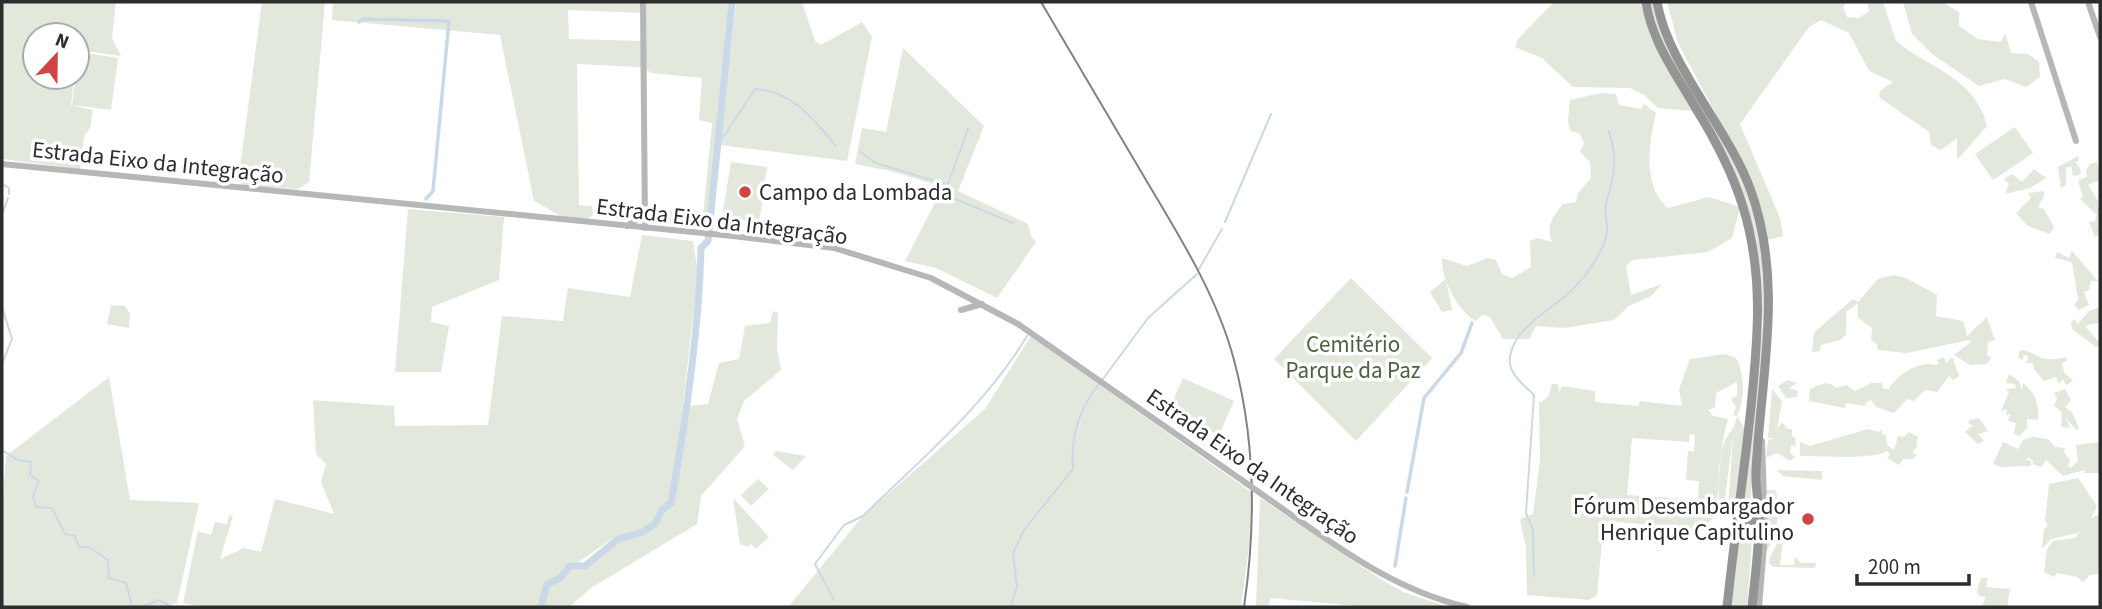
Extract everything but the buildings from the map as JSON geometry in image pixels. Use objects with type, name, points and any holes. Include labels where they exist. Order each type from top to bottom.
[{"type":"highway","points":[[1646,2],[1651,23],[1665,56],[1731,173],[1754,246],[1759,326],[1747,452],[1734,531],[1727,607]]},
{"type":"highway","points":[[1657,2],[1660,18],[1676,54],[1738,161],[1751,192],[1762,234],[1770,312],[1756,470],[1758,530],[1752,607]]},
{"type":"highway","points":[[1734,531],[1746,518],[1753,521],[1758,530]]},
{"type":"main road","points":[[643,2],[643,228]]},
{"type":"main road","points":[[2031,2],[2076,141]]},
{"type":"main road","points":[[2088,2],[2100,37]]},
{"type":"main road","name":"Estrada Eixo da Integração","points":[[2,164],[627,226],[854,253],[931,278],[983,304],[1034,334],[1245,483],[1391,579],[1441,600],[1467,607]]},
{"type":"main road","points":[[627,226],[645,213]]},
{"type":"main road","points":[[645,213],[661,230]]},
{"type":"main road","points":[[961,310],[983,304]]},
{"type":"main road","points":[[1759,607],[1765,523],[1760,423]]},
{"type":"green space","points":[[2,2],[116,2],[112,38],[121,56],[91,52],[91,21],[21,21],[21,91],[72,91],[71,105],[93,110],[90,128],[84,136],[80,169],[2,159]]},
{"type":"green space","points":[[262,2],[325,2],[309,182],[298,189],[241,185],[239,176]]},
{"type":"green space","points":[[333,2],[732,2],[709,230],[702,227],[712,123],[699,120],[702,78],[652,73],[640,67],[577,64],[579,205],[592,206],[593,215],[588,219],[562,217],[534,201],[500,35],[332,20]],"holes":[[[568,10],[643,13],[643,41],[569,39]]]},
{"type":"green space","points":[[736,2],[802,2],[815,41],[821,45],[862,22],[872,37],[847,161],[720,145]]},
{"type":"green space","points":[[1554,2],[1641,2],[1651,38],[1692,111],[1658,108],[1644,95],[1630,88],[1573,87],[1542,58],[1515,47],[1518,39]]},
{"type":"green space","points":[[1648,2],[1656,2],[1699,96],[1743,181],[1761,236],[1768,316],[1749,515],[1742,515],[1763,323],[1756,239],[1736,175],[1662,43]]},
{"type":"green space","points":[[1667,2],[1846,2],[1843,8],[1847,17],[1859,18],[1869,11],[1867,2],[1883,2],[1896,41],[1962,85],[1973,96],[1987,126],[1957,160],[1957,138],[1941,150],[1931,145],[1929,132],[1879,97],[1880,91],[1893,82],[1869,71],[1849,33],[1821,20],[1809,27],[1740,124],[1780,218],[1783,236],[1767,240],[1754,186],[1678,43]]},
{"type":"green space","points":[[1903,2],[1942,2],[1959,12],[1959,26],[1978,39],[2001,42],[2005,33],[2011,53],[2028,54],[2039,62],[2040,77],[2026,87],[2005,79],[1979,86],[1932,54],[1912,34]]},
{"type":"green space","points":[[903,48],[984,126],[958,191],[1028,224],[1031,236],[1036,242],[997,298],[936,268],[905,261],[943,187],[891,171],[855,164],[862,128],[886,132]]},
{"type":"green space","points":[[91,54],[118,58],[111,110],[72,105],[74,91],[91,91]]},
{"type":"green space","points":[[1601,93],[1616,94],[1619,105],[1641,109],[1644,104],[1656,113],[1651,137],[1650,164],[1654,188],[1660,199],[1668,208],[1709,197],[1740,207],[1732,238],[1708,252],[1633,260],[1626,266],[1631,295],[1662,284],[1651,296],[1629,306],[1614,320],[1564,328],[1536,326],[1529,339],[1503,339],[1490,317],[1482,315],[1476,321],[1463,310],[1444,275],[1442,258],[1467,266],[1488,258],[1496,260],[1502,274],[1512,278],[1531,267],[1530,241],[1538,238],[1552,242],[1549,231],[1553,218],[1563,204],[1576,202],[1578,193],[1591,178],[1590,162],[1580,152],[1584,143],[1579,133],[1570,131],[1570,100]]},
{"type":"green space","points":[[2015,127],[2033,153],[1993,180],[1975,154]]},
{"type":"green space","points":[[2078,156],[2079,161],[2075,162],[2081,170],[2080,175],[2073,176],[2071,166],[2066,168],[2066,185],[2061,188],[2058,167]]},
{"type":"green space","name":"Campo da Lombada","points":[[731,162],[767,167],[759,222],[722,217]]},
{"type":"green space","points":[[2097,162],[2100,180],[2088,185],[2098,201],[2100,234],[2095,237],[2089,222],[2095,221],[2097,215],[2080,199],[2083,197],[2078,180],[2087,177],[2086,170],[2090,164]]},
{"type":"green space","points":[[2034,169],[2046,178],[2030,188],[2005,194],[2009,184],[2004,179],[2012,174],[2022,182]]},
{"type":"green space","points":[[2044,191],[2038,207],[2044,209],[2054,227],[2050,234],[2028,226],[2016,213],[2031,198],[2028,193]]},
{"type":"green space","points":[[675,208],[699,211],[700,225],[660,222],[652,210],[668,213]]},
{"type":"green space","points":[[408,209],[504,217],[499,280],[432,307],[431,322],[449,326],[441,372],[395,372]]},
{"type":"green space","points":[[642,235],[693,241],[698,274],[673,492],[686,406],[708,404],[719,363],[739,359],[745,326],[770,323],[773,311],[778,313],[777,349],[781,370],[744,401],[737,419],[745,446],[701,496],[697,524],[591,588],[569,607],[542,607],[546,586],[539,607],[204,607],[183,603],[198,531],[211,535],[215,522],[227,524],[229,515],[233,516],[220,559],[244,548],[261,552],[275,499],[334,514],[321,482],[326,464],[316,454],[313,400],[394,406],[395,426],[488,425],[502,316],[563,321],[568,288],[630,297]],"holes":[[[671,502],[662,510],[655,524],[643,533],[618,539],[585,566],[573,566],[613,538],[642,531],[653,521],[661,506]]]},
{"type":"green space","points":[[2072,251],[2098,281],[2091,281],[2089,290],[2084,292],[2089,305],[2079,310],[2074,305],[2078,299],[2072,262],[2055,258],[2057,252],[2069,258]]},
{"type":"green space","points":[[1893,275],[1906,278],[1937,295],[1936,316],[1963,321],[1967,336],[1987,317],[1995,340],[1988,342],[1987,355],[1991,358],[1987,364],[1970,365],[1954,355],[1971,342],[1969,340],[1907,353],[1878,350],[1877,344],[1871,340],[1872,328],[1858,318],[1858,303],[1846,312],[1846,335],[1840,340],[1821,345],[1820,351],[1812,352],[1814,333],[1818,329],[1853,299],[1858,302],[1878,279]]},
{"type":"green space","name":"Cemitério Parque da Paz","points":[[1351,278],[1432,358],[1356,441],[1274,359]]},
{"type":"green space","points":[[1446,279],[1452,310],[1442,312],[1430,292]]},
{"type":"green space","points":[[111,305],[125,306],[130,314],[129,328],[107,324]]},
{"type":"green space","points":[[2100,307],[2100,326],[2097,323],[2085,326],[2099,342],[2100,338],[2100,346],[2096,347],[2072,329],[2071,322],[2074,319],[2078,324],[2089,311]]},
{"type":"green space","points":[[1031,336],[1251,492],[1252,525],[1241,607],[788,607],[863,516],[985,409]]},
{"type":"green space","points":[[2020,350],[2049,359],[2066,357],[2068,360],[2062,363],[2064,372],[2073,381],[2066,385],[2063,379],[2059,384],[2056,377],[2044,381],[2034,369],[2033,363],[2027,363],[2028,356],[2023,355],[2023,360],[2018,358]]},
{"type":"green space","points":[[1725,354],[1736,358],[1743,387],[1737,416],[1745,429],[1735,503],[1728,510],[1733,435],[1724,506],[1720,504],[1718,484],[1716,510],[1707,531],[1610,521],[1603,531],[1597,595],[1589,600],[1527,595],[1526,548],[1520,519],[1533,514],[1540,460],[1539,403],[1548,397],[1552,384],[1558,384],[1559,392],[1562,386],[1595,391],[1595,402],[1638,406],[1640,401],[1682,406],[1679,389],[1690,359]],"holes":[[[1737,382],[1737,396],[1731,399],[1736,407],[1733,415],[1737,416],[1734,427],[1721,454],[1728,419],[1713,416],[1708,410],[1715,407],[1716,393]],[[1690,434],[1695,435],[1694,452],[1688,451],[1686,480],[1699,481],[1698,500],[1627,495],[1632,438],[1689,442]]]},
{"type":"green space","points":[[1944,357],[1946,363],[1952,357],[1959,376],[1953,380],[1949,376],[1937,392],[1925,390],[1914,401],[1907,399],[1894,413],[1876,407],[1871,400],[1865,403],[1866,406],[1846,403],[1845,408],[1809,401],[1810,389],[1826,383],[1836,388],[1847,385],[1855,391],[1871,383],[1882,383],[1883,389],[1889,389],[1909,370],[1923,365],[1939,364],[1937,360]]},
{"type":"green space","points":[[2009,374],[2019,381],[2022,390],[2023,383],[2031,390],[2038,408],[2038,420],[2027,419],[2027,428],[2020,436],[2014,434],[2016,423],[2008,421],[2011,414],[2006,415],[2007,409],[2001,411],[2009,392],[2006,389],[2016,388],[2015,384],[2006,383]]},
{"type":"green space","points":[[109,377],[130,500],[199,503],[177,603],[163,607],[2,607],[2,510],[6,456]]},
{"type":"green space","points":[[1183,378],[1234,401],[1219,435],[1168,412]]},
{"type":"green space","points":[[1788,380],[1797,383],[1789,388],[1798,391],[1797,397],[1786,398],[1778,386]]},
{"type":"green space","points":[[1772,389],[1782,401],[1777,429],[1782,422],[1788,429],[1792,429],[1792,437],[1795,437],[1796,446],[1791,445],[1790,453],[1795,457],[1790,461],[1777,453],[1766,458],[1768,440],[1775,438],[1768,438]]},
{"type":"green space","points":[[2065,389],[2071,400],[2065,407],[2072,412],[2079,428],[2077,430],[2066,419],[2070,428],[2061,427],[2062,412],[2054,406],[2057,399],[2054,393]]},
{"type":"green space","points":[[1979,418],[1988,431],[1978,434],[1984,441],[1978,444],[1965,432],[1972,426],[1975,427],[1968,423],[1970,420]]},
{"type":"green space","points":[[1868,429],[1879,432],[1882,429],[1882,435],[1886,434],[1887,445],[1894,450],[1898,436],[1904,437],[1909,432],[1918,437],[1918,446],[1912,452],[1917,455],[1913,459],[1903,459],[1899,465],[1887,458],[1890,455],[1887,451],[1859,457],[1800,456],[1800,442],[1810,446]]},
{"type":"green space","points":[[2032,437],[2048,439],[2055,447],[2065,448],[2064,452],[2070,460],[2068,466],[2071,468],[2078,461],[2076,445],[2099,442],[2100,473],[2084,473],[2085,470],[2063,476],[2046,460],[2042,467],[2032,464],[2034,462],[2030,458],[2025,459],[2031,461],[2031,466],[2001,467],[1993,464],[2003,442],[2018,449],[2023,440]]},
{"type":"green space","points":[[776,451],[806,456],[793,470],[773,455]]},
{"type":"green space","points":[[1777,470],[1822,471],[1822,480],[1783,476]]},
{"type":"green space","points":[[2078,478],[2097,506],[2091,518],[2100,514],[2100,574],[2090,575],[2083,582],[2077,577],[2057,573],[2054,577],[2044,572],[2047,549],[2053,541],[2075,538],[2083,528],[2078,533],[2051,539],[2042,549],[2044,529],[2048,525],[2045,521],[2049,484]]},
{"type":"green space","points":[[758,479],[769,489],[751,506],[741,495]]},
{"type":"green space","points":[[1767,490],[1775,490],[1778,513],[1775,530],[1766,552]]},
{"type":"green space","points":[[733,498],[769,537],[756,549],[751,544],[748,547],[740,544]]},
{"type":"green space","points":[[1260,498],[1382,580],[1403,592],[1449,607],[1368,607],[1270,598],[1269,607],[1256,607]]},
{"type":"green space","points":[[1748,522],[1753,526],[1747,607],[1730,607],[1737,532]]},
{"type":"green space","points":[[1780,532],[1784,532],[1780,565],[1794,565],[1795,557],[1801,563],[1816,563],[1815,568],[1773,567],[1769,563]]},
{"type":"green space","points":[[1981,578],[1988,578],[1986,587],[2010,589],[2007,607],[1982,607],[1986,597],[1979,596],[1977,590]]},
{"type":"waterway","points":[[541,607],[547,584],[560,578],[570,566],[585,566],[618,539],[643,532],[655,524],[662,510],[671,503],[691,376],[701,248],[708,241],[732,2]]},
{"type":"waterway","points":[[359,22],[362,19],[449,21],[433,191],[426,199]]},
{"type":"waterway","points":[[717,146],[755,89],[780,95],[801,108],[836,146]]},
{"type":"waterway","points":[[1225,222],[1271,114]]},
{"type":"waterway","points":[[948,184],[968,129]]},
{"type":"waterway","points":[[1534,576],[1533,530],[1526,513],[1534,395],[1513,373],[1510,356],[1519,335],[1576,285],[1603,246],[1607,234],[1605,209],[1614,168],[1609,131]]},
{"type":"waterway","points":[[860,152],[876,163],[948,185],[946,195],[1013,223]]},
{"type":"waterway","points":[[2,184],[9,188],[9,194]]},
{"type":"waterway","points":[[2,215],[8,198]]},
{"type":"waterway","points":[[1199,269],[1222,229]]},
{"type":"waterway","points":[[1103,379],[1148,318],[1197,274]]},
{"type":"waterway","points":[[2,307],[12,339],[2,364]]},
{"type":"waterway","points":[[1407,492],[1424,398],[1461,353],[1472,323]]},
{"type":"waterway","points":[[834,600],[815,564],[844,525],[863,516],[972,409],[992,386],[1027,336]]},
{"type":"waterway","points":[[1011,607],[1017,587],[1013,553],[1024,530],[1073,469],[1077,424],[1098,385]]},
{"type":"waterway","points":[[2,450],[17,460],[31,462],[30,475],[39,481],[33,496],[36,507],[52,508],[65,534],[75,536],[79,547],[89,547],[108,560],[109,578],[126,583],[132,606],[141,607],[159,600],[172,607]]},
{"type":"waterway","points":[[1395,566],[1406,498]]},
{"type":"tram line","points":[[1041,2],[1184,245],[1208,290],[1227,336],[1247,422],[1252,484],[1251,545],[1244,607]]},
{"type":"place","name":"Campo da Lombada","points":[[745,192]]},
{"type":"place","name":"Fórum Desembargador Henrique Capitulino","points":[[1808,519]]}]
